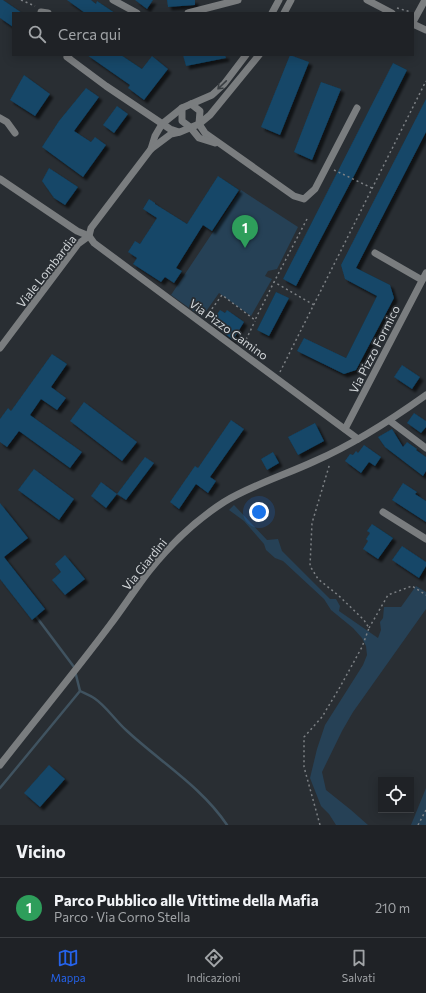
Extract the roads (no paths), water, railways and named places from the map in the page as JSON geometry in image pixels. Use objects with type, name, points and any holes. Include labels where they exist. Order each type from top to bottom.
[{"type":"street","points":[[113,0],[123,2],[136,12]]},
{"type":"street","points":[[192,12],[238,0]]},
{"type":"street","points":[[273,12],[279,0]]},
{"type":"street","points":[[285,12],[291,0]]},
{"type":"street","points":[[367,0],[390,12]]},
{"type":"street","points":[[414,21],[425,0]]},
{"type":"street","points":[[414,24],[426,30]]},
{"type":"street","points":[[68,56],[67,57],[106,86],[170,129],[180,132]]},
{"type":"street","name":"Viale Lombardia","points":[[151,149],[155,136],[162,124],[182,108],[212,95],[224,84],[245,56]]},
{"type":"street","name":"Viale Lombardia","points":[[0,348],[78,244],[89,236],[91,228],[151,149],[171,134],[199,124],[210,115],[258,56]]},
{"type":"street","points":[[191,104],[200,111],[199,124],[205,133],[294,196],[304,199],[315,190],[357,108]]},
{"type":"street","points":[[182,108],[182,120],[199,138],[222,146]]},
{"type":"street","points":[[0,118],[7,122],[15,133]]},
{"type":"street","name":"Via Pizzo Camino","points":[[0,179],[77,231],[89,236],[94,244],[358,439]]},
{"type":"street","name":"Via Pizzo Formico","points":[[345,429],[424,276],[375,253]]},
{"type":"street","name":"Via Giardini","points":[[0,766],[110,625],[148,573],[176,542],[199,521],[235,496],[316,461],[358,439],[390,421],[426,395]]},
{"type":"street","points":[[390,421],[426,448]]},
{"type":"street","points":[[383,512],[426,540]]},
{"type":"waterway","points":[[0,788],[80,691],[74,667],[35,615]]},
{"type":"waterway","points":[[80,691],[98,701],[126,730],[193,786],[217,811],[227,825]]},
{"type":"place","name":"Parco Pubblico alle Vittime della Mafia","points":[[245,248]]}]
